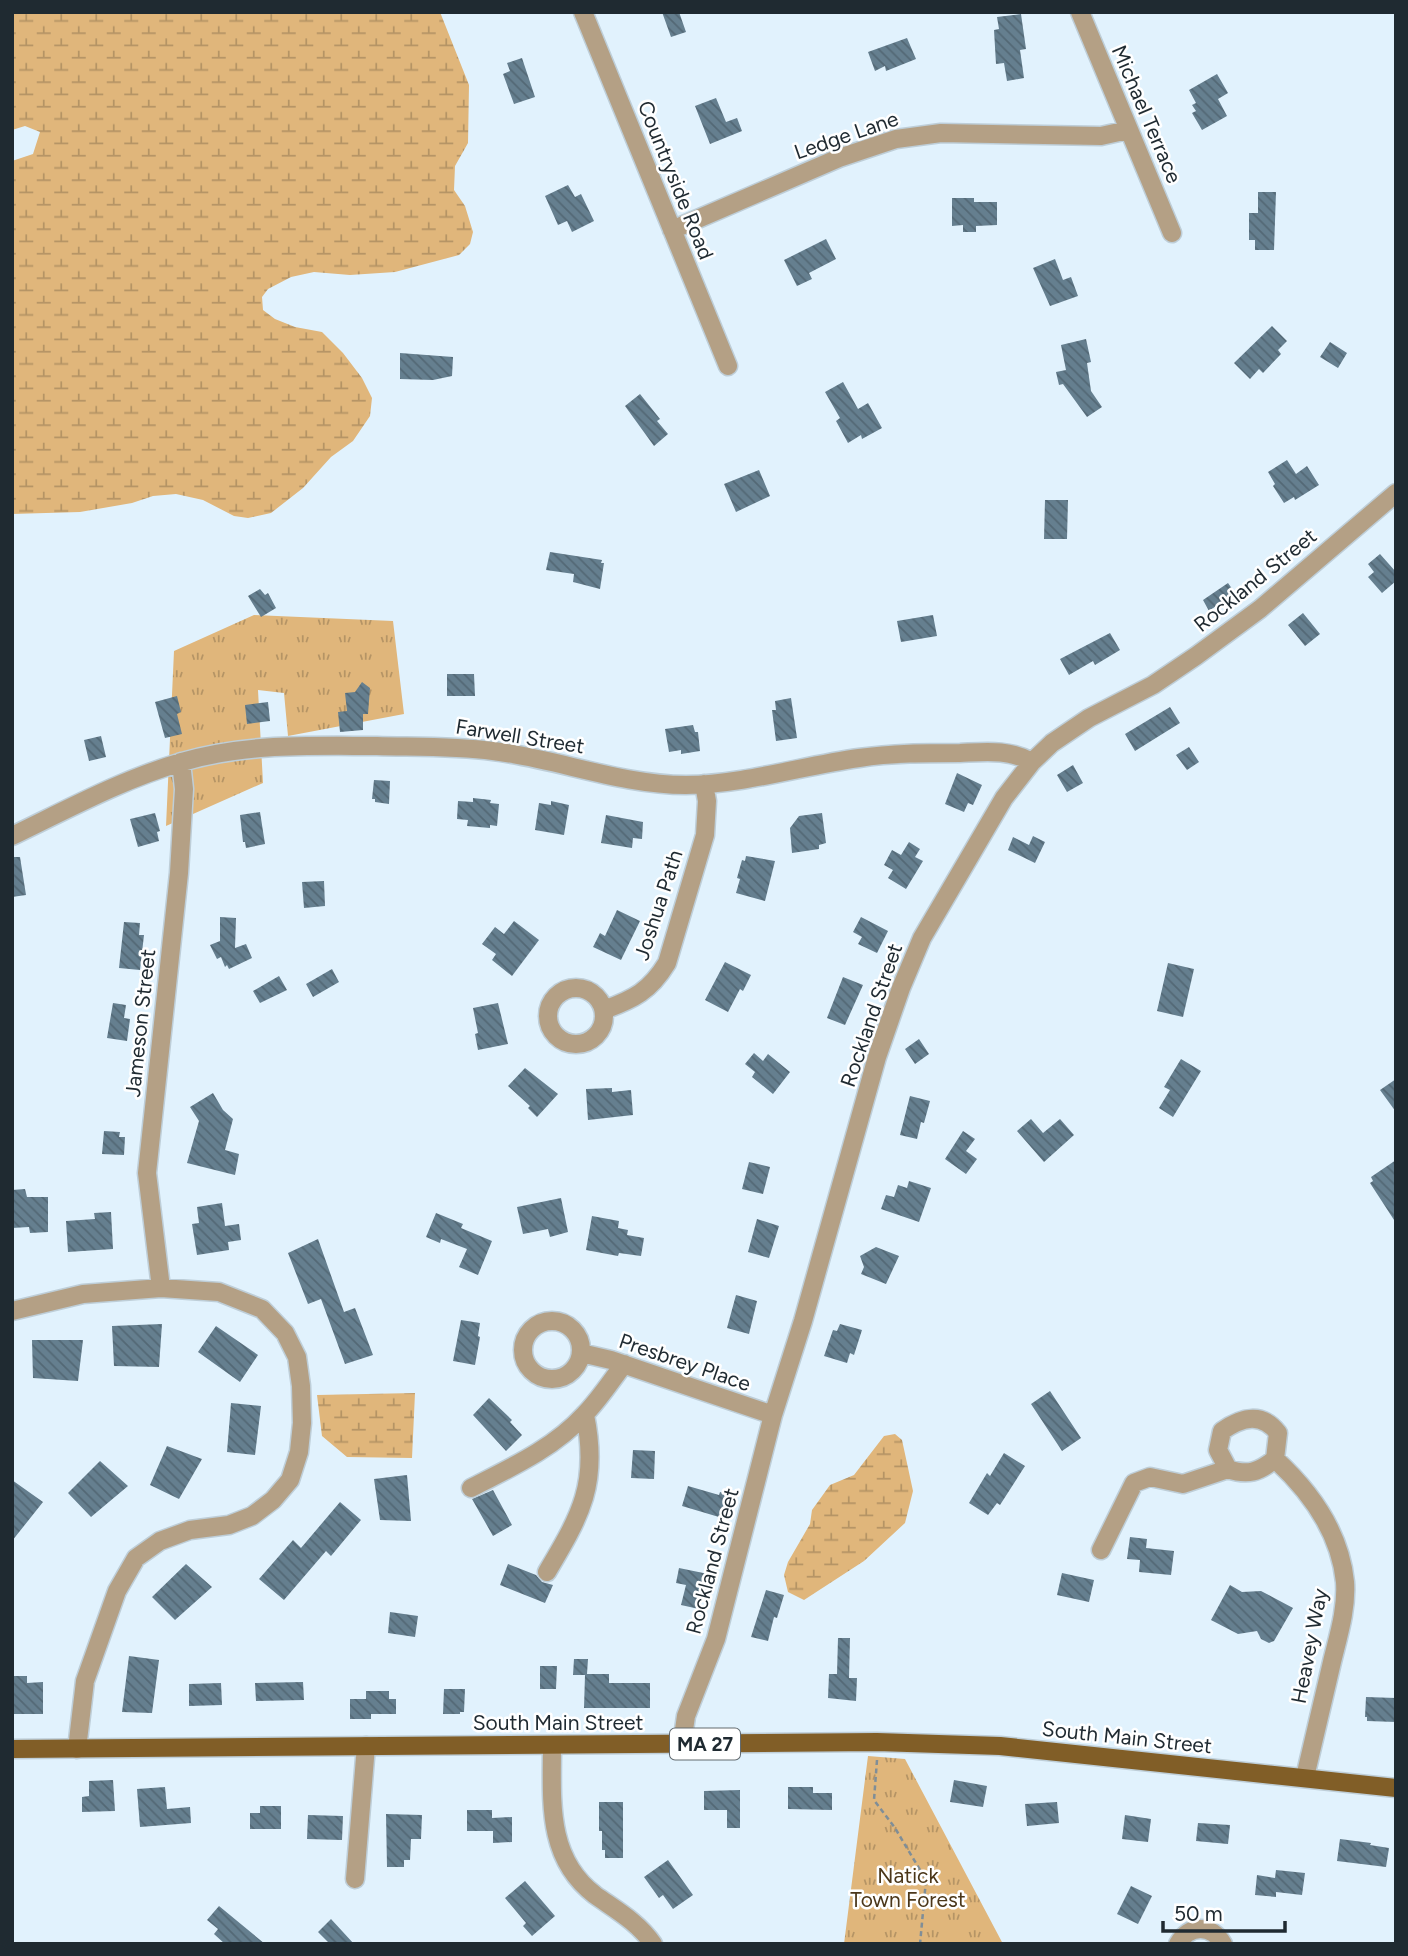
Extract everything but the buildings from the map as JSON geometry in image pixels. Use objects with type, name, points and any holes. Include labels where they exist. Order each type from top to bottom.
[{"type":"main road","name":"South Main Street","points":[[12,1749],[882,1742],[1000,1746],[1396,1788]]},
{"type":"street","name":"Countryside Road","points":[[583,12],[728,366]]},
{"type":"street","name":"Michael Terrace","points":[[1080,12],[1172,233]]},
{"type":"street","name":"Ledge Lane","points":[[672,230],[839,158],[896,139],[941,132],[1101,135],[1128,130]]},
{"type":"street","name":"Rockland Street","points":[[682,1744],[686,1716],[716,1639],[773,1415],[803,1321],[877,1056],[922,938],[1004,798],[1032,762],[1069,730],[1153,685],[1251,616],[1396,493]]},
{"type":"street","name":"Farwell Street","points":[[12,836],[124,783],[181,762],[228,752],[286,746],[442,747],[519,755],[666,784],[704,784],[883,755],[1001,752],[1021,756],[1032,762]]},
{"type":"street","name":"Jameson Street","points":[[161,1288],[147,1173],[178,873],[184,789],[181,762]]},
{"type":"street","name":"Joshua Path","points":[[604,1010],[645,992],[667,963],[705,835],[707,801],[704,784]]},
{"type":"street","points":[[12,1311],[83,1294],[161,1288],[219,1292],[262,1310],[285,1333],[297,1357],[302,1386],[299,1452],[290,1480],[273,1500],[252,1516],[229,1525],[190,1530],[170,1537],[136,1558],[117,1591],[85,1681],[77,1749]]},
{"type":"street","name":"Presbrey Place","points":[[581,1353],[624,1364],[773,1415]]},
{"type":"street","points":[[471,1488],[526,1459],[557,1438],[585,1415],[624,1364]]},
{"type":"street","points":[[547,1572],[582,1510],[590,1450],[585,1415]]},
{"type":"street","points":[[1101,1550],[1134,1483],[1150,1477],[1183,1484],[1228,1469],[1244,1475],[1263,1469],[1275,1459],[1278,1433],[1269,1422],[1257,1418],[1236,1422],[1222,1432],[1219,1450],[1228,1469]]},
{"type":"street","name":"Heavey Way","points":[[1275,1459],[1298,1480],[1321,1511],[1337,1547],[1345,1583],[1342,1618],[1305,1777]]},
{"type":"street","points":[[552,1745],[554,1829],[564,1859],[583,1885],[634,1922],[653,1944]]},
{"type":"street","points":[[355,1880],[366,1746]]},
{"type":"street","points":[[1178,1944],[1186,1933],[1202,1928],[1214,1932],[1223,1944]]},
{"type":"path","points":[[877,1758],[874,1800],[895,1828],[926,1880],[920,1944]]},
{"type":"green space","points":[[12,12],[440,12],[469,85],[468,143],[455,166],[454,190],[465,206],[473,232],[470,244],[459,255],[395,272],[350,275],[314,272],[291,277],[268,289],[262,297],[263,310],[275,319],[295,327],[322,332],[362,378],[372,398],[370,416],[353,441],[331,457],[303,488],[271,513],[248,518],[234,516],[203,500],[176,494],[153,496],[132,503],[80,512],[12,514],[12,161],[33,154],[40,132],[25,126],[12,130]]},
{"type":"green space","points":[[254,615],[393,621],[404,714],[288,736],[284,693],[258,690],[263,783],[166,826],[174,651]]},
{"type":"green space","points":[[415,1393],[412,1458],[347,1457],[322,1436],[317,1395]]},
{"type":"green space","points":[[895,1434],[902,1440],[913,1491],[905,1523],[864,1561],[804,1600],[788,1592],[784,1575],[788,1562],[810,1524],[812,1510],[830,1485],[854,1475],[884,1436]]},
{"type":"green space","name":"Natick Town Forest","points":[[868,1756],[905,1759],[1003,1944],[844,1944]]}]
